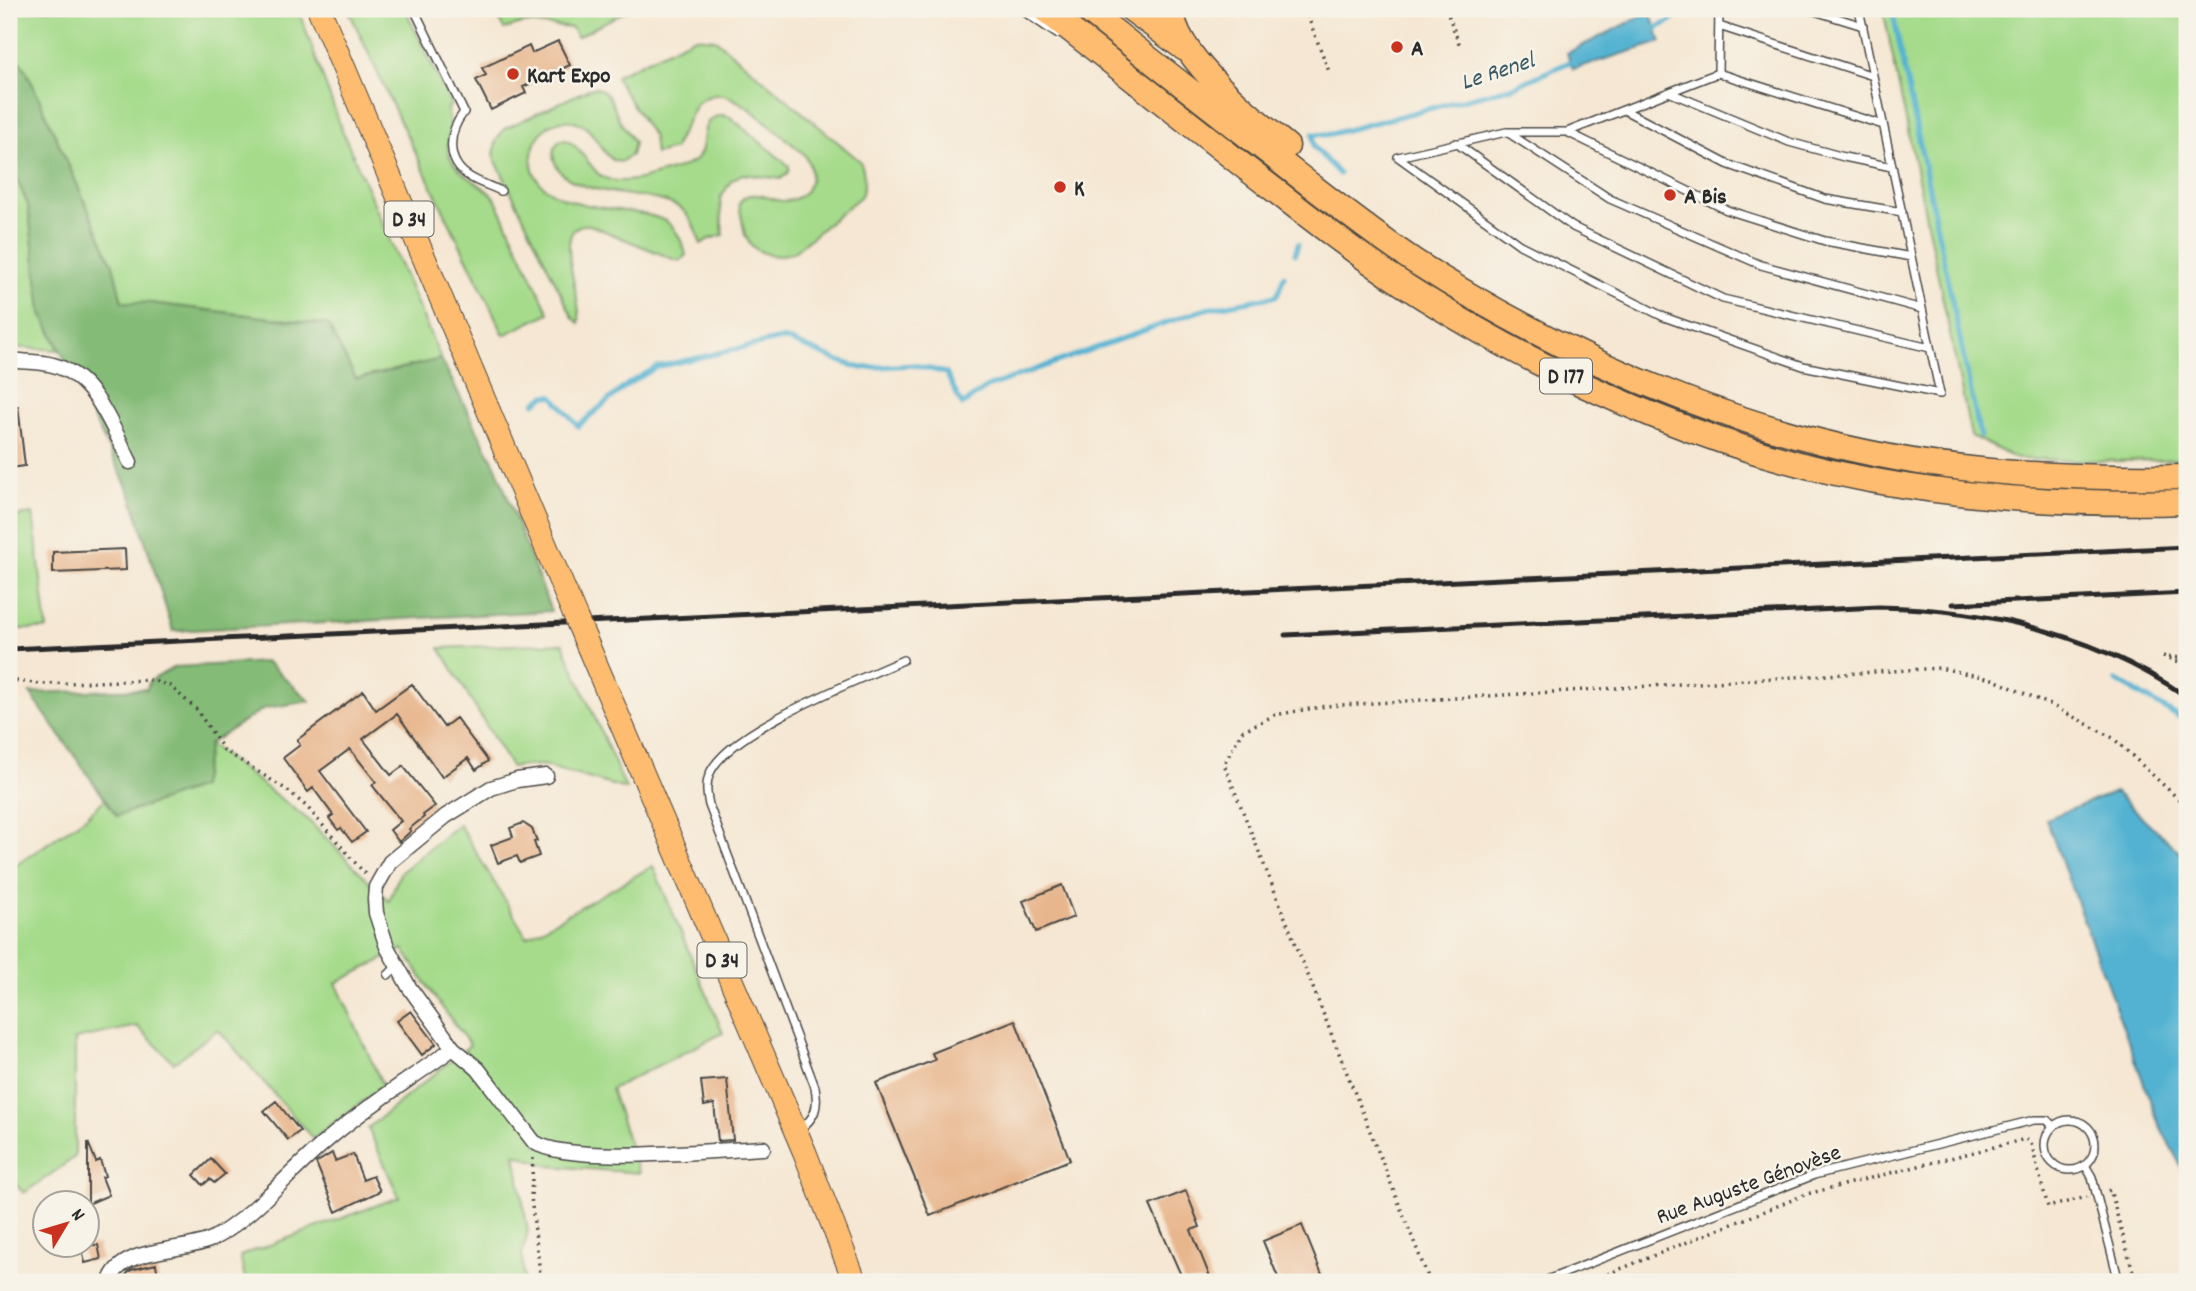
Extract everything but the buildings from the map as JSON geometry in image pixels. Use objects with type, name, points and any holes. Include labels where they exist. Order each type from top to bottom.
[{"type":"highway","name":"D 177","points":[[1044,9],[1336,237],[1421,296],[1540,363],[1601,392],[1744,447],[1827,470],[1896,484],[1977,495],[2057,501],[2120,504],[2187,502]]},
{"type":"highway","name":"D 177","points":[[1086,9],[1411,259],[1543,337],[1668,392],[1761,426],[1832,445],[1896,458],[1971,469],[2071,476],[2187,477]]},
{"type":"highway","points":[[1131,9],[1194,56],[1245,111],[1469,295]]},
{"type":"highway","points":[[1172,9],[1175,26],[1194,56]]},
{"type":"main road","name":"D 34","points":[[319,9],[795,1133],[855,1282]]},
{"type":"street","points":[[9,360],[52,364],[75,374],[96,398],[130,462]]},
{"type":"street","points":[[546,776],[504,783],[464,802],[398,854],[382,873],[376,887],[376,913],[392,971],[453,1048],[478,1069],[534,1142],[542,1147],[559,1152],[607,1154],[763,1148]]},
{"type":"street","points":[[110,1282],[112,1273],[138,1256],[183,1248],[211,1239],[230,1226],[327,1140],[453,1048]]},
{"type":"lane","points":[[414,9],[464,112],[454,127],[452,136],[455,162],[467,176],[501,191]]},
{"type":"lane","points":[[1020,9],[1065,39]]},
{"type":"lane","points":[[1718,73],[1719,9]]},
{"type":"lane","points":[[1808,9],[1863,26]]},
{"type":"lane","points":[[1859,9],[1940,394],[1803,366],[1664,317],[1520,245],[1398,157],[1506,132],[1567,132],[1718,73],[1883,125]]},
{"type":"lane","points":[[1719,26],[1873,76]]},
{"type":"lane","points":[[1087,54],[1189,123]]},
{"type":"lane","points":[[1670,92],[1789,142],[1892,167]]},
{"type":"lane","points":[[1624,110],[1727,164],[1825,199],[1902,212]]},
{"type":"lane","points":[[1506,132],[1609,200],[1761,265],[1922,309]]},
{"type":"lane","points":[[1567,132],[1727,210],[1825,241],[1911,257]]},
{"type":"lane","points":[[1456,143],[1573,227],[1723,299],[1930,348]]},
{"type":"lane","points":[[795,1133],[816,1113],[815,1087],[709,805],[708,776],[721,757],[805,702],[903,660]]},
{"type":"lane","name":"Rue Auguste Génovèse","points":[[1542,1282],[1814,1175],[2034,1120],[2047,1120],[2053,1126]]},
{"type":"lane","points":[[2068,1120],[2077,1121],[2090,1129],[2095,1144],[2091,1160],[2078,1169],[2061,1169],[2048,1158],[2044,1141],[2053,1126],[2068,1120]]},
{"type":"lane","points":[[2085,1165],[2097,1194],[2119,1282]]},
{"type":"path","points":[[1305,9],[1329,74]]},
{"type":"path","points":[[1446,9],[1460,46]]},
{"type":"path","points":[[2180,9],[2187,11]]},
{"type":"path","points":[[2187,658],[2163,656],[2187,665]]},
{"type":"path","points":[[1430,1282],[1224,764],[1242,732],[1275,715],[1326,706],[1940,668],[1992,679],[2053,706],[2113,738],[2187,807]]},
{"type":"path","points":[[9,680],[41,684],[150,680],[170,686],[196,709],[224,750],[286,790],[307,807],[376,887]]},
{"type":"path","points":[[1588,1282],[1807,1194],[2026,1139],[2031,1143],[2048,1207],[2110,1190],[2136,1282]]},
{"type":"path","points":[[534,1142],[531,1197],[541,1282]]},
{"type":"green space","points":[[9,9],[298,9],[342,130],[441,359],[356,379],[328,325],[151,303],[122,302],[113,265],[27,72],[9,46]]},
{"type":"green space","points":[[348,9],[405,9],[451,105],[447,109],[450,126],[449,155],[455,166],[496,200],[549,313],[504,335]]},
{"type":"green space","points":[[493,9],[628,10],[577,37],[572,28],[525,23],[504,29]]},
{"type":"green space","points":[[1883,9],[2187,9],[2187,459],[2017,459],[1971,436]]},
{"type":"green space","points":[[695,37],[715,39],[860,161],[864,178],[861,196],[794,252],[769,255],[750,244],[745,235],[739,204],[751,195],[784,201],[800,195],[806,190],[811,176],[803,153],[741,103],[718,95],[696,104],[675,149],[655,154],[653,137],[616,78],[617,75]]},
{"type":"green space","points":[[9,46],[27,72],[113,265],[122,302],[151,303],[328,325],[356,379],[441,359],[496,467],[551,611],[173,631],[131,495],[41,311],[28,205],[9,161]]},
{"type":"green space","points":[[596,88],[608,96],[634,143],[631,155],[620,162],[613,160],[583,125],[565,121],[554,123],[545,129],[533,148],[533,170],[538,180],[558,196],[572,201],[662,219],[677,233],[686,255],[680,261],[590,225],[577,227],[571,235],[569,248],[579,323],[573,318],[494,157],[496,141],[504,129]]},
{"type":"green space","points":[[721,115],[730,117],[789,166],[789,171],[781,179],[742,174],[731,181],[720,199],[723,235],[701,244],[691,220],[680,208],[667,202],[592,188],[575,182],[562,173],[554,160],[556,145],[561,140],[567,141],[606,179],[637,180],[694,161],[702,149],[708,123]]},
{"type":"green space","points":[[9,161],[28,205],[41,311],[59,350],[9,347]]},
{"type":"green space","points":[[33,514],[47,629],[9,629],[9,517]]},
{"type":"green space","points":[[563,643],[626,789],[542,765],[511,767],[440,648]]},
{"type":"green space","points":[[267,662],[310,701],[265,708],[209,744],[201,787],[117,816],[30,693],[147,689],[149,682],[174,667]]},
{"type":"green space","points":[[209,744],[306,818],[389,901],[400,873],[459,824],[527,937],[653,866],[723,1033],[611,1089],[639,1173],[550,1166],[515,1154],[528,1232],[522,1254],[524,1282],[246,1282],[240,1256],[399,1197],[368,1128],[470,1045],[403,949],[336,983],[383,1086],[313,1139],[218,1029],[174,1063],[137,1026],[75,1039],[75,1157],[24,1193],[9,1178],[9,870],[86,817],[105,799],[117,816]]},
{"type":"water","points":[[1650,12],[1661,42],[1573,69],[1567,53]]},
{"type":"water","points":[[2115,792],[2187,859],[2187,1178],[2159,1124],[2046,819]]},
{"type":"waterway","name":"Le Renel","points":[[1650,31],[1669,22],[1679,13],[1679,9]]},
{"type":"waterway","points":[[1892,9],[1980,436]]},
{"type":"waterway","name":"Le Renel","points":[[1339,174],[1314,147],[1313,134],[1327,135],[1513,87],[1572,61]]},
{"type":"waterway","points":[[1295,254],[1298,244]]},
{"type":"waterway","points":[[535,403],[545,396],[553,396],[578,426],[628,384],[657,367],[781,339],[861,368],[914,365],[946,373],[962,405],[987,387],[1182,317],[1206,309],[1277,296],[1284,276]]},
{"type":"waterway","points":[[2116,680],[2187,722]]},
{"type":"railway","points":[[9,649],[2187,547]]},
{"type":"railway","points":[[1953,604],[2187,593]]},
{"type":"railway","points":[[1285,635],[1879,607],[1920,609],[2001,620],[2078,641],[2152,675],[2187,697]]},
{"type":"place","name":"A","points":[[1397,47]]},
{"type":"place","name":"Kart Expo","points":[[513,74]]},
{"type":"place","name":"K","points":[[1060,187]]},
{"type":"place","name":"A Bis","points":[[1670,195]]}]
